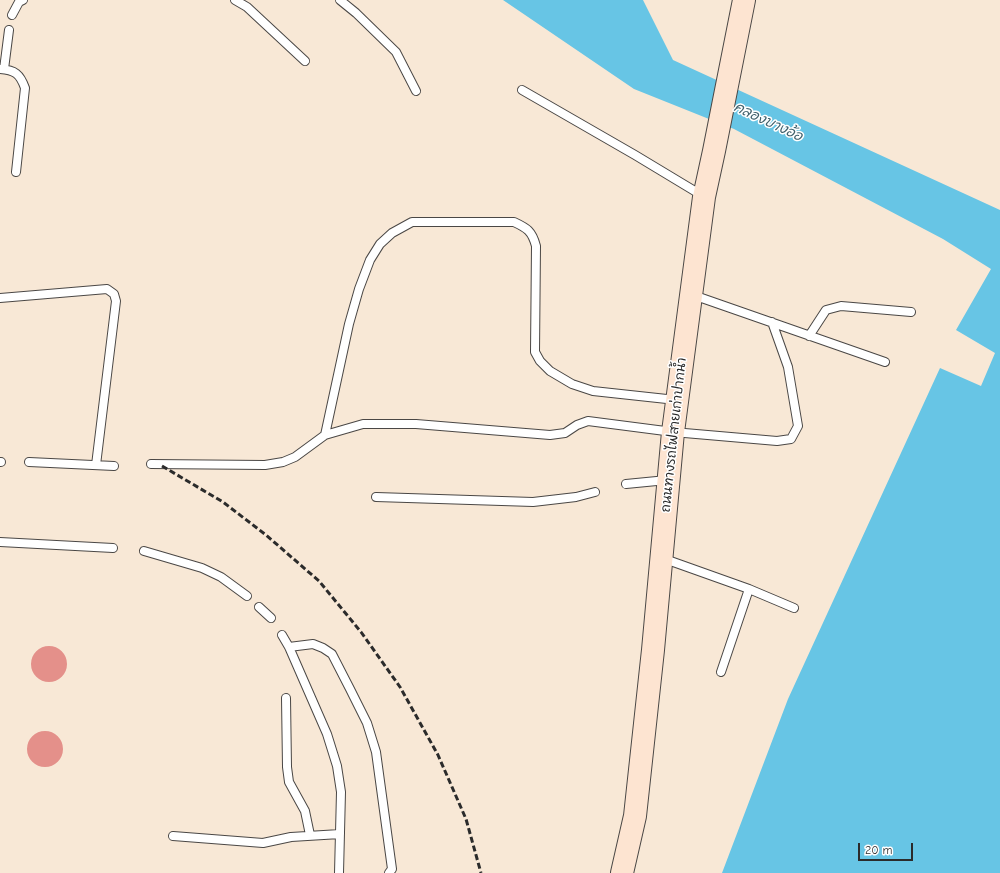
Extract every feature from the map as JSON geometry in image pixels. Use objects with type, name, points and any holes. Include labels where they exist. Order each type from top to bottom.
[{"type":"main road","name":"ถนนทางรถไฟสายเก่าปากน้ำ","points":[[622,873],[635,816],[653,650],[673,432],[704,197],[744,0]]},
{"type":"lane","points":[[12,15],[19,2],[23,0]]},
{"type":"lane","points":[[235,0],[247,7],[305,61]]},
{"type":"lane","points":[[340,0],[356,13],[396,52],[416,91]]},
{"type":"lane","points":[[9,30],[2,69],[15,72],[22,79],[25,88],[16,172]]},
{"type":"lane","points":[[522,90],[635,155],[704,197]]},
{"type":"lane","points":[[325,434],[349,324],[359,289],[370,260],[380,244],[386,238],[412,222],[514,222],[526,228],[533,236],[536,246],[535,352],[540,361],[550,370],[572,384],[593,391],[677,400]]},
{"type":"lane","points":[[0,298],[107,289],[114,294],[116,301],[96,465]]},
{"type":"lane","points":[[691,294],[884,362]]},
{"type":"lane","points":[[809,336],[826,310],[841,306],[911,312]]},
{"type":"lane","points":[[151,464],[265,465],[283,462],[295,457],[325,434],[363,424],[416,424],[550,435],[565,433],[577,425],[588,421],[673,432],[777,442],[791,439],[798,426],[788,367],[772,322]]},
{"type":"lane","points":[[29,462],[114,466]]},
{"type":"lane","points":[[626,484],[668,480]]},
{"type":"lane","points":[[376,497],[533,502],[576,497],[595,492]]},
{"type":"lane","points":[[0,542],[112,548]]},
{"type":"lane","points":[[144,551],[202,568],[221,577],[247,596]]},
{"type":"lane","points":[[661,558],[749,589],[794,608]]},
{"type":"lane","points":[[721,672],[749,589]]},
{"type":"lane","points":[[260,608],[271,618]]},
{"type":"lane","points":[[282,635],[289,647],[327,734],[337,766],[341,792],[339,873]]},
{"type":"lane","points":[[289,647],[313,644],[332,654],[367,723],[376,752],[392,869],[389,873]]},
{"type":"lane","points":[[286,698],[287,767],[289,782],[305,811],[310,835]]},
{"type":"lane","points":[[173,836],[263,843],[291,837],[340,834]]},
{"type":"water","name":"คลองบางอ้อ","points":[[503,0],[643,0],[673,60],[1000,210],[1000,873],[722,873],[788,699],[940,368],[981,386],[995,353],[956,330],[991,269],[943,239],[734,129],[634,89]]},
{"type":"building","points":[[53,646],[62,651],[66,657],[66,671],[62,677],[53,682],[45,682],[36,677],[32,671],[31,660],[36,651],[42,647]]},
{"type":"building","points":[[48,731],[58,736],[62,742],[62,756],[58,762],[52,766],[42,767],[32,762],[28,756],[27,746],[32,736],[38,732]]},
{"type":"railway","points":[[162,466],[223,502],[266,535],[319,581],[361,632],[400,687],[438,755],[466,819],[481,873]]}]
